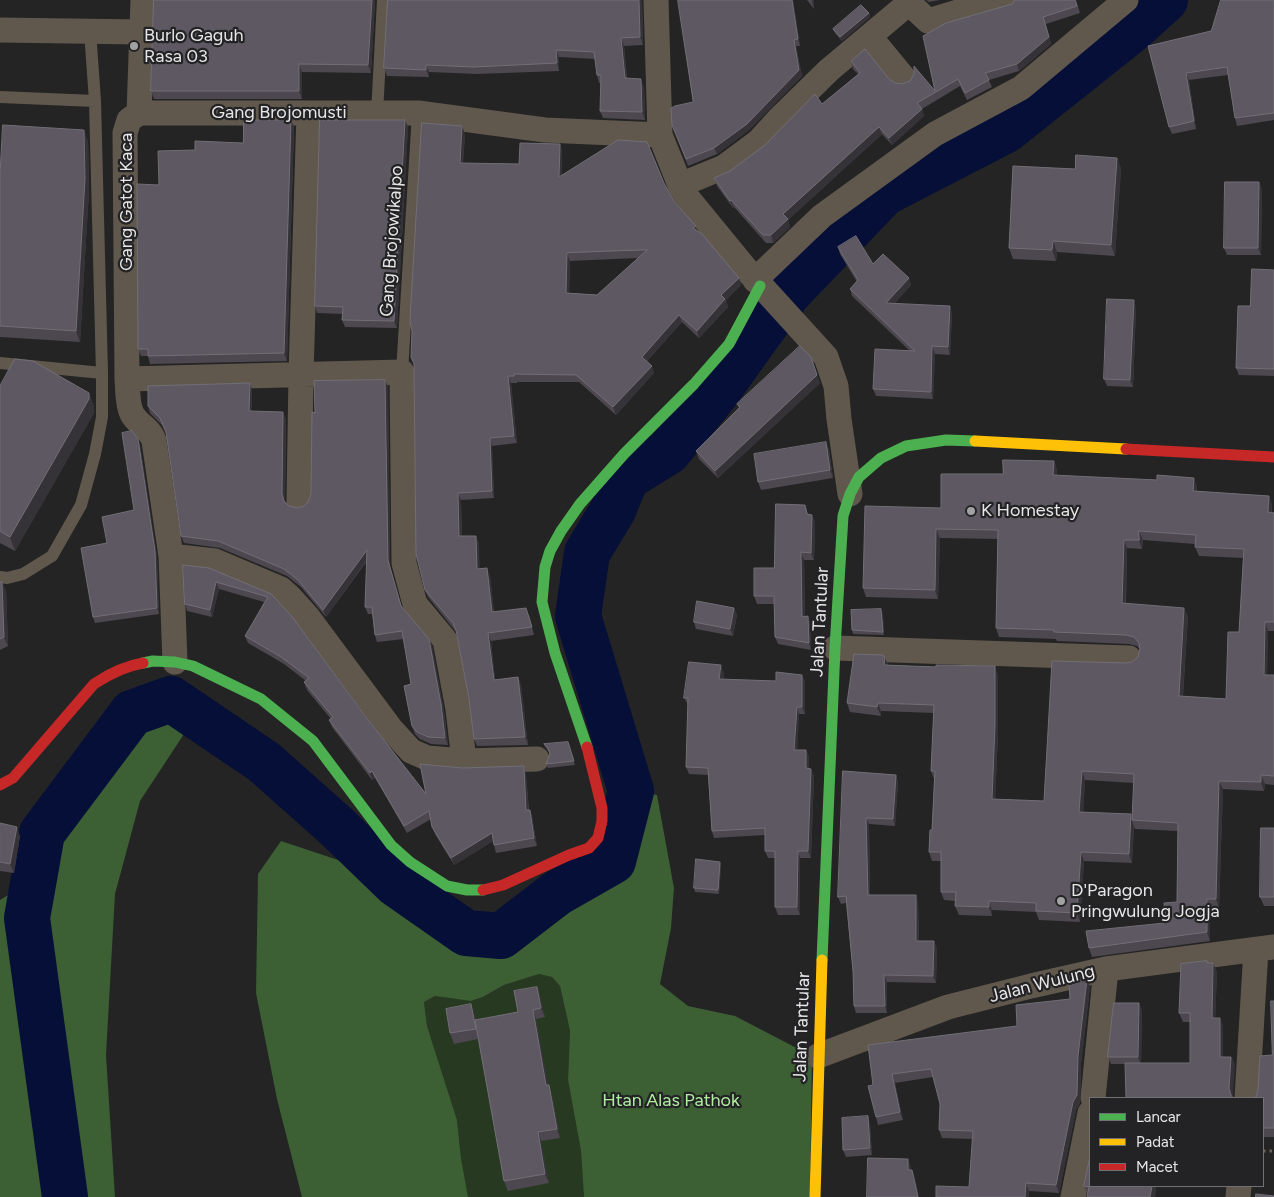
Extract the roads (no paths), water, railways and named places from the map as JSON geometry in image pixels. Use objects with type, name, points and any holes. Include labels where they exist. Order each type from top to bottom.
[{"type":"street","name":"Gang Gatot Kaca","points":[[143,0],[139,112],[128,120],[125,133],[127,379],[129,407],[132,415],[153,436],[154,441],[171,556],[174,662]]},
{"type":"street","points":[[656,0],[660,135],[686,196],[758,282],[826,356],[836,386],[838,418],[850,494]]},
{"type":"street","points":[[680,185],[724,167],[759,141],[829,70],[908,3],[928,21],[980,3],[1006,0]]},
{"type":"street","points":[[0,785],[13,778],[94,684],[108,675],[132,665],[174,662],[193,666],[261,699],[313,741],[391,845],[410,862],[446,886],[467,890],[485,890],[503,885],[589,848],[598,838],[602,821],[602,808],[587,748],[555,653],[542,602],[545,567],[550,551],[561,531],[586,496],[624,454],[694,384],[729,344],[758,282],[822,216],[935,134],[1021,88],[1126,0]]},
{"type":"street","points":[[0,30],[142,32]]},
{"type":"street","points":[[870,37],[903,76]]},
{"type":"street","name":"Gang Brojomusti","points":[[139,112],[418,113],[545,130],[660,135]]},
{"type":"street","points":[[299,501],[301,374],[310,113]]},
{"type":"street","points":[[127,379],[402,372],[404,564],[415,604],[445,640],[458,710],[464,761]]},
{"type":"street","name":"Jalan Tantular","points":[[815,1197],[818,1056],[835,648],[843,516],[850,494],[859,477],[881,458],[906,446],[946,440],[1274,457]]},
{"type":"street","points":[[171,556],[215,561],[280,589],[290,597],[307,616],[391,729],[411,751],[427,758],[464,761],[537,759]]},
{"type":"street","points":[[835,648],[1129,658]]},
{"type":"street","points":[[1247,1097],[1265,948]]},
{"type":"street","name":"Jalan Wulung","points":[[818,1056],[948,1007],[1106,969],[1265,948]]},
{"type":"street","points":[[1093,1097],[1106,969]]},
{"type":"street","points":[[1072,1197],[1089,1118]]},
{"type":"lane","points":[[377,114],[383,0]]},
{"type":"lane","points":[[0,577],[7,578],[23,574],[52,556],[80,505],[95,454],[102,418],[95,101],[90,31]]},
{"type":"lane","points":[[0,97],[95,101]]},
{"type":"lane","name":"Gang Brojowikalpo","points":[[402,372],[418,113]]},
{"type":"lane","points":[[0,363],[102,373]]},
{"type":"waterway","points":[[65,1197],[27,918],[42,833],[132,713],[171,699],[264,762],[336,826],[396,884],[466,933],[501,936],[557,893],[613,861],[631,791],[578,616],[587,553],[613,510],[626,478],[668,452],[717,392],[788,293],[884,193],[1006,130],[1134,28],[1165,0]]},
{"type":"place","name":"Burlo Gaguh Rasa 03","points":[[134,46]]},
{"type":"place","name":"K Homestay","points":[[971,511]]},
{"type":"place","name":"D'Paragon Pringwulung Jogja","points":[[1061,901]]},
{"type":"park label","name":"Htan Alas Pathok","points":[[671,1101]]}]
